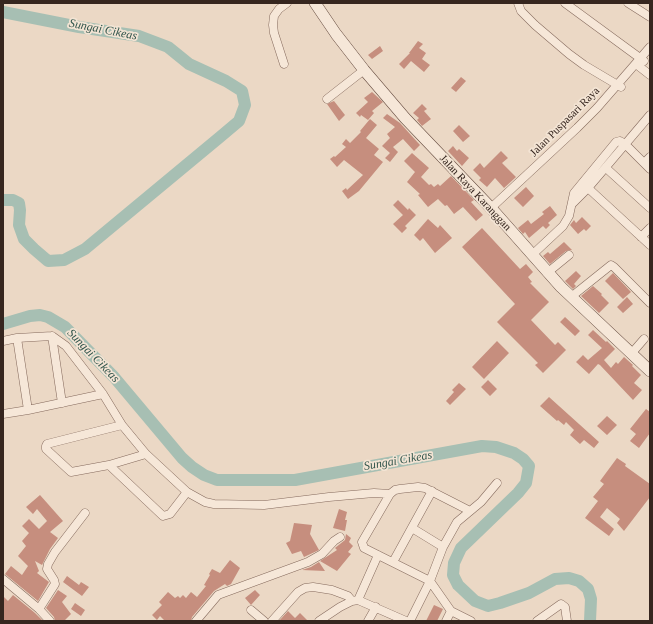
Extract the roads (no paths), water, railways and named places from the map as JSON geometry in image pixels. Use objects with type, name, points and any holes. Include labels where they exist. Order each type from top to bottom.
[{"type":"street","points":[[284,64],[274,33],[273,25],[274,16],[279,9],[287,3]]},
{"type":"street","name":"Jalan Raya Karanggan","points":[[315,3],[336,34],[364,70],[405,118],[492,210],[547,273],[650,371]]},
{"type":"street","points":[[518,3],[521,11],[535,26],[569,54],[619,86]]},
{"type":"street","points":[[565,3],[574,7],[643,59],[650,75]]},
{"type":"street","points":[[628,3],[650,16]]},
{"type":"street","name":"Jalan Puspasari Raya","points":[[492,210],[619,86],[643,59],[650,47]]},
{"type":"street","points":[[327,99],[364,70]]},
{"type":"street","points":[[572,203],[606,168],[650,115]]},
{"type":"street","points":[[532,255],[563,226],[569,216],[573,197],[577,190],[614,144],[619,141],[625,144],[647,166],[650,157]]},
{"type":"street","points":[[606,168],[650,208]]},
{"type":"street","points":[[588,188],[650,245]]},
{"type":"street","points":[[641,237],[650,228]]},
{"type":"street","points":[[547,273],[569,255]]},
{"type":"street","points":[[571,297],[611,265],[650,303]]},
{"type":"street","points":[[52,336],[62,403]]},
{"type":"street","points":[[3,341],[17,338],[52,336],[66,346],[103,394],[122,425],[146,454],[186,492],[205,502],[264,505],[328,497],[374,493],[390,494]]},
{"type":"street","points":[[17,338],[28,410]]},
{"type":"street","points":[[631,354],[644,340]]},
{"type":"street","points":[[3,414],[103,394]]},
{"type":"street","points":[[122,425],[47,444],[46,449],[71,472],[109,465],[146,454]]},
{"type":"street","points":[[109,465],[163,516],[170,514],[186,492]]},
{"type":"street","points":[[410,621],[430,581],[443,547],[457,522],[481,502],[497,483]]},
{"type":"street","points":[[470,511],[432,491],[418,487],[395,490],[390,494],[362,542],[364,548],[430,581],[451,611],[471,621]]},
{"type":"street","points":[[393,562],[432,491]]},
{"type":"street","points":[[39,609],[55,584],[47,569],[48,564],[55,552],[85,513]]},
{"type":"street","points":[[412,528],[443,547]]},
{"type":"street","points":[[196,621],[218,595],[308,562],[322,554],[334,541],[340,537]]},
{"type":"street","points":[[319,621],[340,606],[355,600],[378,555]]},
{"type":"street","points":[[3,579],[39,609],[50,621]]},
{"type":"street","points":[[272,621],[298,592],[305,588],[313,587],[332,590],[376,607],[406,621]]},
{"type":"street","points":[[537,621],[561,604],[565,607],[567,621]]},
{"type":"street","points":[[368,621],[376,607]]},
{"type":"street","points":[[250,610],[264,621]]},
{"type":"street","points":[[446,621],[451,611]]},
{"type":"waterway","name":"Sungai Cikeas","points":[[3,12],[79,27],[139,36],[168,47],[189,64],[226,81],[242,91],[245,105],[239,121],[85,249],[64,260],[48,261],[34,249],[24,239],[19,225],[19,203],[13,200],[3,200]]},
{"type":"waterway","name":"Sungai Cikeas","points":[[3,324],[30,316],[40,315],[48,317],[65,327],[114,377],[182,458],[204,475],[217,480],[295,480],[482,446],[496,447],[514,453],[523,459],[529,466],[526,483],[518,493],[461,548],[454,563],[453,575],[458,585],[475,601],[488,606],[529,593],[555,579],[569,578],[579,581],[588,589],[591,599],[590,621]]}]
